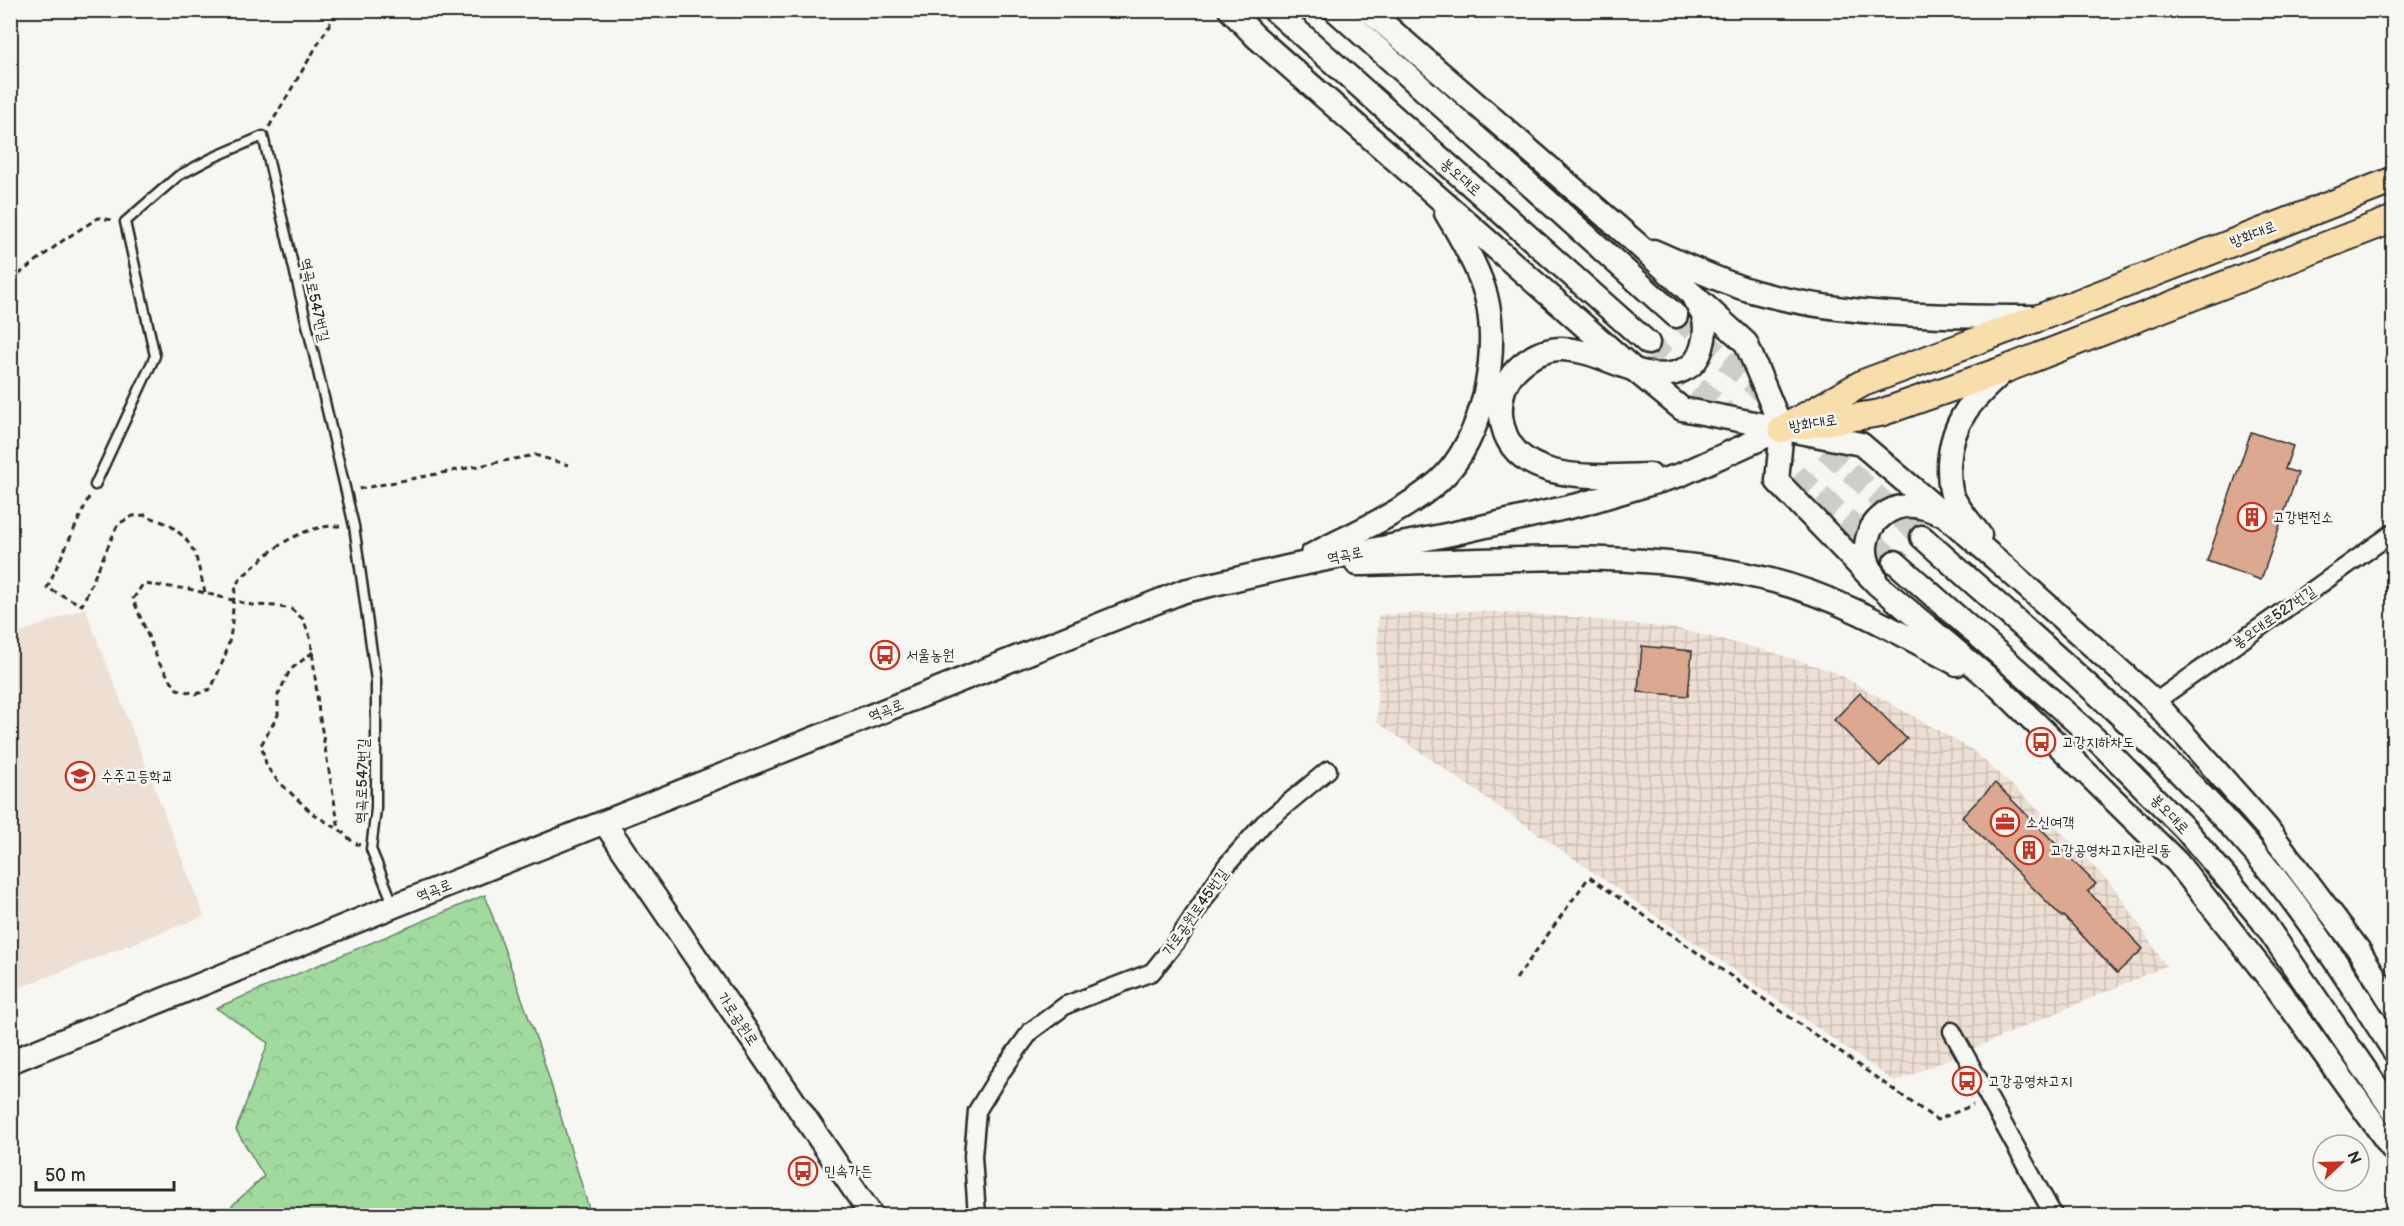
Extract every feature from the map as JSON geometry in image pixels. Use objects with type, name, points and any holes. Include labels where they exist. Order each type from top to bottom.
[{"type":"main road","name":"방화대로","points":[[1782,429],[1863,383],[2041,317],[2394,180]]},
{"type":"main road","name":"방화대로","points":[[1782,429],[1880,413],[2006,369],[2394,219]]},
{"type":"street","points":[[1230,10],[1256,36],[1433,193],[1682,409],[1861,444],[1998,561],[2155,702],[2267,828],[2358,949],[2394,1007]]},
{"type":"street","name":"봉오대로","points":[[1274,10],[1648,343]]},
{"type":"street","points":[[1335,10],[1676,316]]},
{"type":"street","points":[[1368,10],[1635,242],[1746,343],[1782,429],[1777,481],[1878,585],[1999,687],[2177,862],[2279,991],[2394,1151]]},
{"type":"street","points":[[1292,566],[1407,504],[1439,481],[1460,454],[1479,415],[1489,372],[1491,326],[1484,287],[1464,243],[1433,193]]},
{"type":"street","points":[[1635,242],[1711,276],[1754,292],[1807,303],[1957,317],[2041,317]]},
{"type":"street","points":[[1680,475],[1574,476],[1538,467],[1523,457],[1511,444],[1503,428],[1500,406],[1505,386],[1516,370],[1534,356],[1551,350],[1571,349],[1598,355],[1655,376],[1672,375],[1690,367],[1698,356],[1706,335],[1704,317],[1692,295]]},
{"type":"street","points":[[1998,561],[1952,496],[1949,473],[1952,441],[1959,421],[1977,396],[2006,369]]},
{"type":"street","name":"역곡로","points":[[10,1062],[394,906],[1184,591],[1582,504],[1680,475],[1782,429]]},
{"type":"street","points":[[1878,585],[1869,565],[1866,546],[1872,528],[1881,515],[1898,506],[1919,506],[1943,515]]},
{"type":"street","name":"봉오대로527번길","points":[[2155,702],[2394,532]]},
{"type":"street","points":[[1922,537],[2135,728],[2241,837],[2318,934],[2394,1051]]},
{"type":"street","points":[[1292,566],[1611,558],[1696,566],[1762,578],[1826,598],[1885,625],[1999,687]]},
{"type":"street","name":"봉오대로","points":[[1895,562],[2102,744],[2184,829],[2262,920],[2394,1112]]},
{"type":"street","name":"가로공원로45번길","points":[[977,1215],[973,1156],[977,1111],[1030,1031],[1066,1005],[1152,972],[1177,941],[1226,866],[1264,823],[1328,770]]},
{"type":"street","name":"가로공원로","points":[[604,822],[872,1215]]},
{"type":"street","points":[[1952,1031],[2054,1215]]},
{"type":"lane","points":[[95,485],[154,357],[125,222],[178,176],[212,158],[263,136]]},
{"type":"lane","name":"역곡로547번길","points":[[263,136],[354,526],[376,680],[376,809],[371,849],[394,906]]},
{"type":"path","points":[[263,136],[338,10]]},
{"type":"path","points":[[10,281],[65,239],[98,218],[125,222]]},
{"type":"path","points":[[346,492],[535,455],[568,465]]},
{"type":"path","points":[[95,485],[47,588],[82,605],[118,524],[133,516],[145,515],[170,525],[185,538],[195,553],[205,592]]},
{"type":"path","points":[[339,829],[319,713],[311,640],[303,619],[291,609],[252,605],[235,601],[205,592],[143,584],[133,599],[159,663],[177,689],[196,694],[211,689],[223,662],[230,636],[235,601],[239,581],[275,547],[304,531],[328,526],[354,526]]},
{"type":"path","points":[[313,652],[290,670],[278,695],[278,715],[261,745],[267,767],[277,780],[313,814],[339,829],[354,843],[371,849]]},
{"type":"path","points":[[1516,979],[1589,877],[1937,1120],[1989,1098]]},
{"type":"shaded area","name":"수주고등학교","points":[[85,608],[204,916],[11,991],[11,636]]},
{"type":"shaded area","points":[[1475,611],[1572,617],[1678,629],[1764,650],[1833,671],[1971,749],[2046,816],[2117,891],[2166,966],[1895,1082],[1377,722],[1378,615]]},
{"type":"green space","points":[[485,895],[541,1052],[591,1215],[222,1215],[264,1176],[236,1130],[268,1043],[216,1008]]},
{"type":"building","name":"고강변전소","points":[[2251,432],[2293,446],[2285,469],[2298,473],[2261,580],[2207,561]]},
{"type":"building","points":[[1642,646],[1692,651],[1688,696],[1638,692]]},
{"type":"building","points":[[1860,693],[1907,739],[1880,766],[1834,720]]},
{"type":"building","name":"고강공영차고지관리동","points":[[1995,783],[2096,884],[2088,891],[2143,949],[2117,973],[2064,916],[2062,917],[1962,817]]},
{"type":"tunnel","points":[[1676,316],[1772,401]]},
{"type":"tunnel","points":[[1648,343],[1895,562]]},
{"type":"tunnel","points":[[1801,427],[1922,537]]},
{"type":"place","name":"고강변전소","points":[[2252,517]]},
{"type":"place","name":"서울농원","points":[[885,655]]},
{"type":"place","name":"고강지하차도","points":[[2041,742]]},
{"type":"place","name":"수주고등학교","points":[[80,776]]},
{"type":"place","name":"소신여객","points":[[2005,822]]},
{"type":"place","name":"고강공영차고지관리동","points":[[2029,850]]},
{"type":"place","name":"고강공영차고지","points":[[1967,1081]]},
{"type":"place","name":"민속가든","points":[[803,1171]]}]
